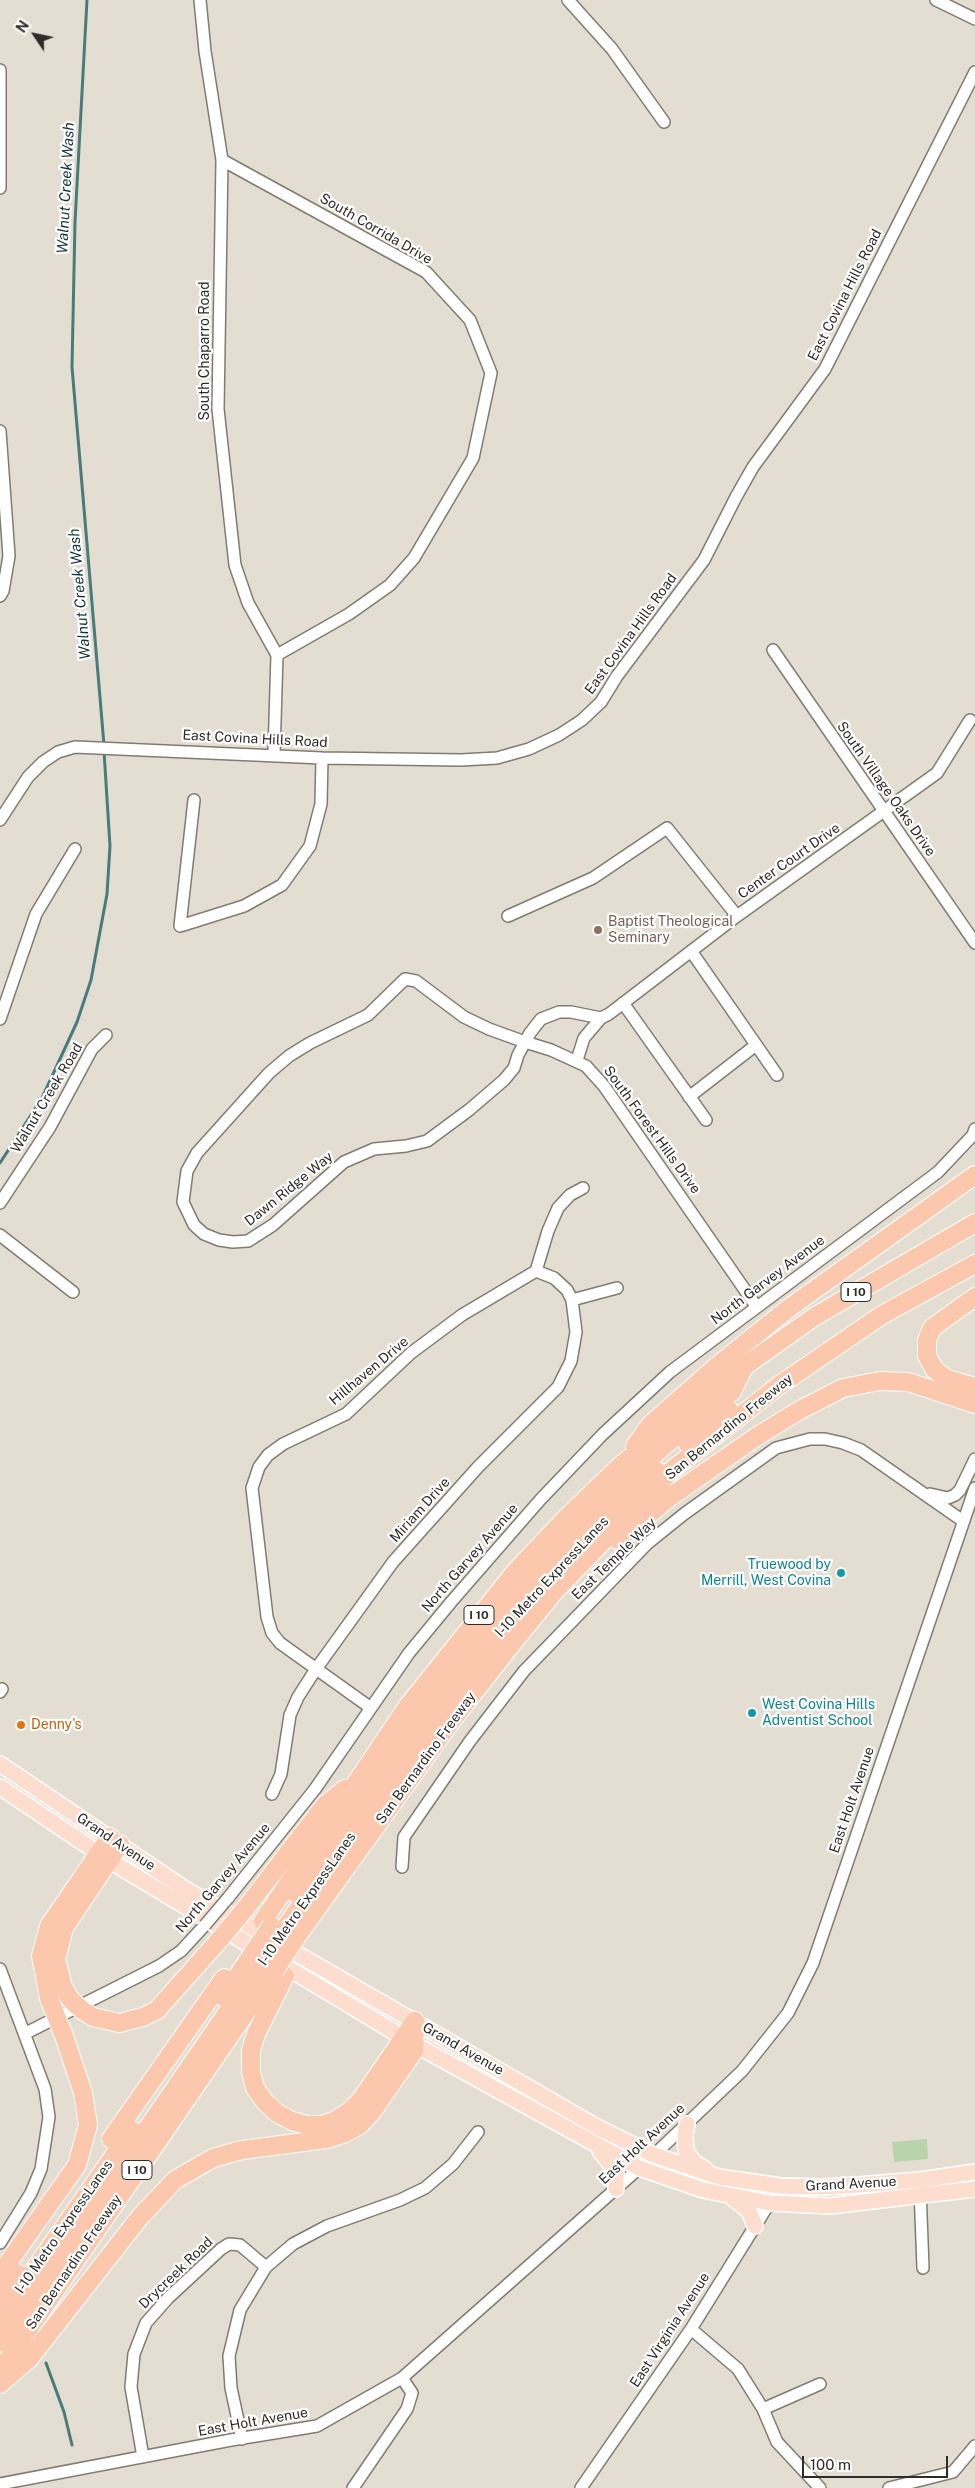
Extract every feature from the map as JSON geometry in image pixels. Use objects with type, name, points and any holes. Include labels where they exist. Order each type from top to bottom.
[{"type":"highway","points":[[621,1465],[650,1425],[718,1365],[789,1308],[975,1174]]},
{"type":"highway","name":"San Bernardino Freeway","points":[[0,2370],[283,1933],[356,1781],[407,1707],[514,1572],[621,1465],[745,1366],[814,1317],[975,1222]]},
{"type":"highway","name":"San Bernardino Freeway","points":[[283,1933],[313,1913],[450,1723],[554,1592],[672,1470],[766,1396],[882,1314],[975,1264]]},
{"type":"highway","points":[[975,1297],[932,1328],[927,1340],[927,1356],[935,1370],[947,1379],[975,1387]]},
{"type":"highway","name":"I-10 Metro ExpressLanes","points":[[283,1933],[379,1771],[498,1614],[560,1545],[611,1495],[664,1446],[732,1392],[745,1366]]},
{"type":"highway","points":[[554,1592],[670,1497],[785,1419],[843,1388],[880,1381],[908,1382],[975,1404]]},
{"type":"highway","name":"I-10 Metro ExpressLanes","points":[[283,1933],[440,1709],[530,1597],[633,1492],[687,1444],[740,1402],[766,1396]]},
{"type":"highway","points":[[115,1841],[64,1928],[56,1959],[63,1987],[71,2000],[93,2017],[119,2023],[143,2018],[157,2010],[245,1909],[325,1805],[356,1781]]},
{"type":"highway","points":[[0,2274],[77,2165],[88,2125],[83,2093],[49,1998],[41,1956],[48,1926],[104,1858]]},
{"type":"highway","points":[[283,1933],[263,1963],[256,2034],[250,2060],[255,2088],[265,2102],[277,2113],[306,2125],[334,2121],[347,2113],[360,2101],[408,2040],[415,2021]]},
{"type":"highway","name":"San Bernardino Freeway","points":[[0,2298],[263,1963]]},
{"type":"highway","name":"I-10 Metro ExpressLanes","points":[[0,2319],[263,1963]]},
{"type":"highway","name":"I-10 Metro ExpressLanes","points":[[0,2342],[263,1963]]},
{"type":"highway","points":[[0,2384],[29,2359],[140,2217],[175,2180],[213,2158],[242,2150],[327,2139],[360,2125],[371,2114],[414,2051],[408,2040]]},
{"type":"main road","name":"Grand Avenue","points":[[0,1764],[185,1889],[597,2127],[654,2155],[715,2176],[780,2186],[824,2188],[920,2180],[975,2172]]},
{"type":"main road","name":"Grand Avenue","points":[[0,1787],[104,1858],[408,2040],[640,2168],[703,2190],[770,2202],[830,2206],[975,2189]]},
{"type":"main road","points":[[687,2124],[685,2136],[686,2151],[694,2162],[715,2176]]},
{"type":"main road","points":[[592,2143],[608,2158],[616,2171],[616,2189]]},
{"type":"main road","points":[[728,2194],[749,2212],[755,2226]]},
{"type":"street","name":"South Chaparro Road","points":[[200,0],[205,51],[222,160],[218,409],[235,565],[248,603],[277,654]]},
{"type":"street","points":[[568,0],[612,49],[664,122]]},
{"type":"street","points":[[936,0],[975,20]]},
{"type":"street","points":[[0,188],[1,70]]},
{"type":"street","name":"East Covina Hills Road","points":[[0,820],[28,778],[42,762],[58,752],[75,746],[274,754],[322,758],[461,760],[497,758],[529,749],[559,735],[582,720],[601,702],[617,676],[704,560],[753,468],[824,368],[975,72]]},
{"type":"street","name":"South Corrida Drive","points":[[222,160],[426,272],[470,320],[491,373],[473,458],[414,558],[390,585],[349,614],[277,654]]},
{"type":"street","points":[[0,431],[9,556],[3,591],[0,596]]},
{"type":"street","name":"South Village Oaks Drive","points":[[773,650],[975,944]]},
{"type":"street","points":[[274,754],[277,654]]},
{"type":"street","name":"Center Court Drive","points":[[577,1060],[584,1038],[601,1018],[737,916],[884,813],[937,773],[970,720]]},
{"type":"street","points":[[194,800],[180,926],[244,906],[282,885],[310,846],[321,804],[322,758]]},
{"type":"street","points":[[508,916],[593,878],[667,828],[737,916]]},
{"type":"street","points":[[0,1018],[36,914],[75,849]]},
{"type":"street","points":[[691,951],[777,1075]]},
{"type":"street","name":"South Forest Hills Drive","points":[[194,1226],[184,1202],[183,1189],[187,1171],[197,1153],[269,1073],[289,1056],[310,1043],[368,1015],[404,979],[416,981],[464,1017],[488,1029],[527,1038],[577,1060],[586,1066],[604,1086],[756,1306]]},
{"type":"street","points":[[623,1003],[706,1120]]},
{"type":"street","points":[[527,1038],[541,1019],[559,1012],[571,1012],[601,1018]]},
{"type":"street","name":"Walnut Creek Road","points":[[0,1203],[50,1127],[92,1050],[106,1035]]},
{"type":"street","name":"Dawn Ridge Way","points":[[194,1226],[204,1234],[219,1240],[233,1242],[248,1241],[273,1225],[344,1162],[374,1149],[406,1146],[426,1141],[442,1131],[504,1080],[514,1068],[527,1038]]},
{"type":"street","points":[[689,1097],[756,1044]]},
{"type":"street","name":"North Garvey Avenue","points":[[26,2033],[159,1966],[181,1951],[205,1926],[315,1789],[409,1654],[446,1608],[540,1500],[603,1434],[670,1372],[938,1172],[973,1135],[975,1128]]},
{"type":"street","points":[[582,1188],[570,1195],[558,1208],[548,1231],[536,1271],[554,1278],[567,1290],[572,1300],[616,1288]]},
{"type":"street","points":[[0,1235],[73,1292]]},
{"type":"street","name":"Hillhaven Drive","points":[[371,1708],[280,1642],[272,1633],[267,1617],[252,1488],[259,1467],[268,1454],[283,1444],[346,1414],[411,1353],[462,1315],[536,1271]]},
{"type":"street","name":"Miriam Drive","points":[[272,1794],[281,1774],[290,1715],[298,1697],[316,1669],[393,1562],[478,1467],[558,1387],[570,1361],[576,1332],[572,1300]]},
{"type":"street","name":"East Temple Way","points":[[402,1867],[404,1838],[470,1740],[524,1671],[648,1543],[776,1448],[810,1439],[825,1438],[861,1450],[963,1521]]},
{"type":"street","points":[[921,1492],[948,1498],[955,1496],[960,1490],[975,1459]]},
{"type":"street","name":"East Holt Avenue","points":[[0,2484],[317,2426],[402,2378],[640,2168],[742,2071],[788,2013],[813,1963],[975,1488]]},
{"type":"street","points":[[0,1969],[26,2033],[45,2089],[49,2117],[40,2169],[31,2193],[19,2215],[0,2242]]},
{"type":"street","points":[[242,2439],[230,2388],[229,2356],[240,2310],[266,2267],[293,2244],[308,2235],[425,2188],[453,2164],[478,2132]]},
{"type":"street","points":[[920,2180],[923,2268]]},
{"type":"street","name":"East Virginia Avenue","points":[[581,2488],[691,2329],[780,2186]]},
{"type":"street","name":"Drycreek Road","points":[[143,2457],[131,2387],[134,2354],[146,2323],[168,2298],[221,2249],[229,2244],[240,2245],[266,2267]]},
{"type":"street","points":[[691,2329],[738,2369],[762,2409],[777,2442],[820,2488]]},
{"type":"street","points":[[353,2488],[408,2409],[412,2393],[402,2378]]},
{"type":"street","points":[[762,2409],[820,2384]]},
{"type":"street","points":[[889,2488],[953,2472],[975,2446]]},
{"type":"green space","points":[[927,2139],[928,2159],[894,2162],[892,2142]]},
{"type":"waterway","name":"Walnut Creek Wash","points":[[87,0],[75,222],[72,367],[104,745]]},
{"type":"waterway","name":"Walnut Creek Wash","points":[[0,1163],[42,1098],[77,1022],[91,980],[107,894],[110,846],[104,751]]},
{"type":"waterway","name":"Walnut Creek Wash","points":[[46,2363],[64,2412],[72,2445]]},
{"type":"place","name":"Baptist Theological Seminary","points":[[598,930]]},
{"type":"place","name":"Truewood by Merrill, West Covina","points":[[841,1573]]},
{"type":"place","name":"West Covina Hills Adventist School","points":[[752,1713]]},
{"type":"place","name":"Denny's","points":[[21,1725]]}]
